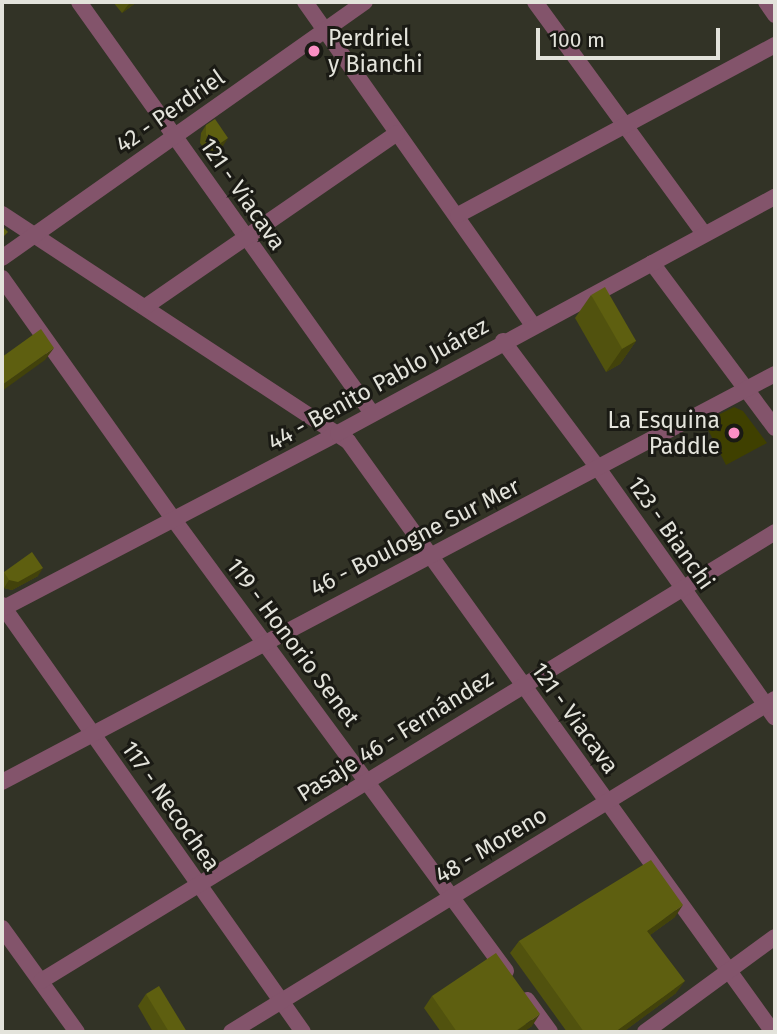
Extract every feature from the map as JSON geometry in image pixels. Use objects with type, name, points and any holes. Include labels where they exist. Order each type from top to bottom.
[{"type":"street","name":"121 - Viacava","points":[[79,2],[372,412]]},
{"type":"street","points":[[305,2],[533,324]]},
{"type":"street","name":"42 - Perdriel","points":[[2,258],[365,2]]},
{"type":"street","points":[[535,2],[704,234]]},
{"type":"street","points":[[766,2],[775,15]]},
{"type":"street","points":[[457,215],[775,45]]},
{"type":"street","points":[[145,307],[397,133]]},
{"type":"street","name":"44 - Benito Pablo Juárez","points":[[2,607],[174,520],[338,433],[533,324],[775,197]]},
{"type":"street","name":"121 - Viacava","points":[[2,215],[35,234],[348,441],[773,1032]]},
{"type":"street","points":[[652,263],[775,428]]},
{"type":"street","name":"119 - Honorio Senet","points":[[2,278],[174,520],[367,779],[550,1032]]},
{"type":"street","name":"123 - Bianchi","points":[[503,341],[598,468],[683,590],[772,707]]},
{"type":"street","name":"46 - Boulogne Sur Mer","points":[[2,782],[264,641],[775,374]]},
{"type":"street","name":"Pasaje 46 - Fernández","points":[[41,981],[367,779],[775,532]]},
{"type":"street","name":"117 - Necochea","points":[[2,607],[303,1032]]},
{"type":"street","name":"48 - Moreno","points":[[231,1032],[607,801],[772,707]]},
{"type":"street","points":[[2,928],[77,1032]]},
{"type":"street","points":[[645,1032],[775,937]]},
{"type":"shaded area","name":"La Esquina Paddle","points":[[734,407],[743,411],[767,443],[726,465],[704,422]]},
{"type":"building","points":[[215,119],[228,138],[215,147],[206,135],[206,125]]},
{"type":"building","points":[[2,226],[8,232],[2,238]]},
{"type":"building","points":[[605,287],[636,341],[622,349],[591,295]]},
{"type":"building","points":[[41,329],[54,348],[2,385],[2,357]]},
{"type":"building","points":[[32,552],[43,568],[18,582],[9,580],[4,572]]},
{"type":"building","points":[[651,860],[683,905],[647,931],[685,981],[615,1032],[584,1032],[519,941]]},
{"type":"building","points":[[496,953],[540,1014],[517,1030],[518,1032],[457,1032],[432,996]]},
{"type":"building","points":[[159,986],[187,1032],[169,1032],[146,994]]},
{"type":"place","name":"Perdriel y Bianchi","points":[[314,51]]},
{"type":"place","name":"La Esquina Paddle","points":[[734,433]]}]
